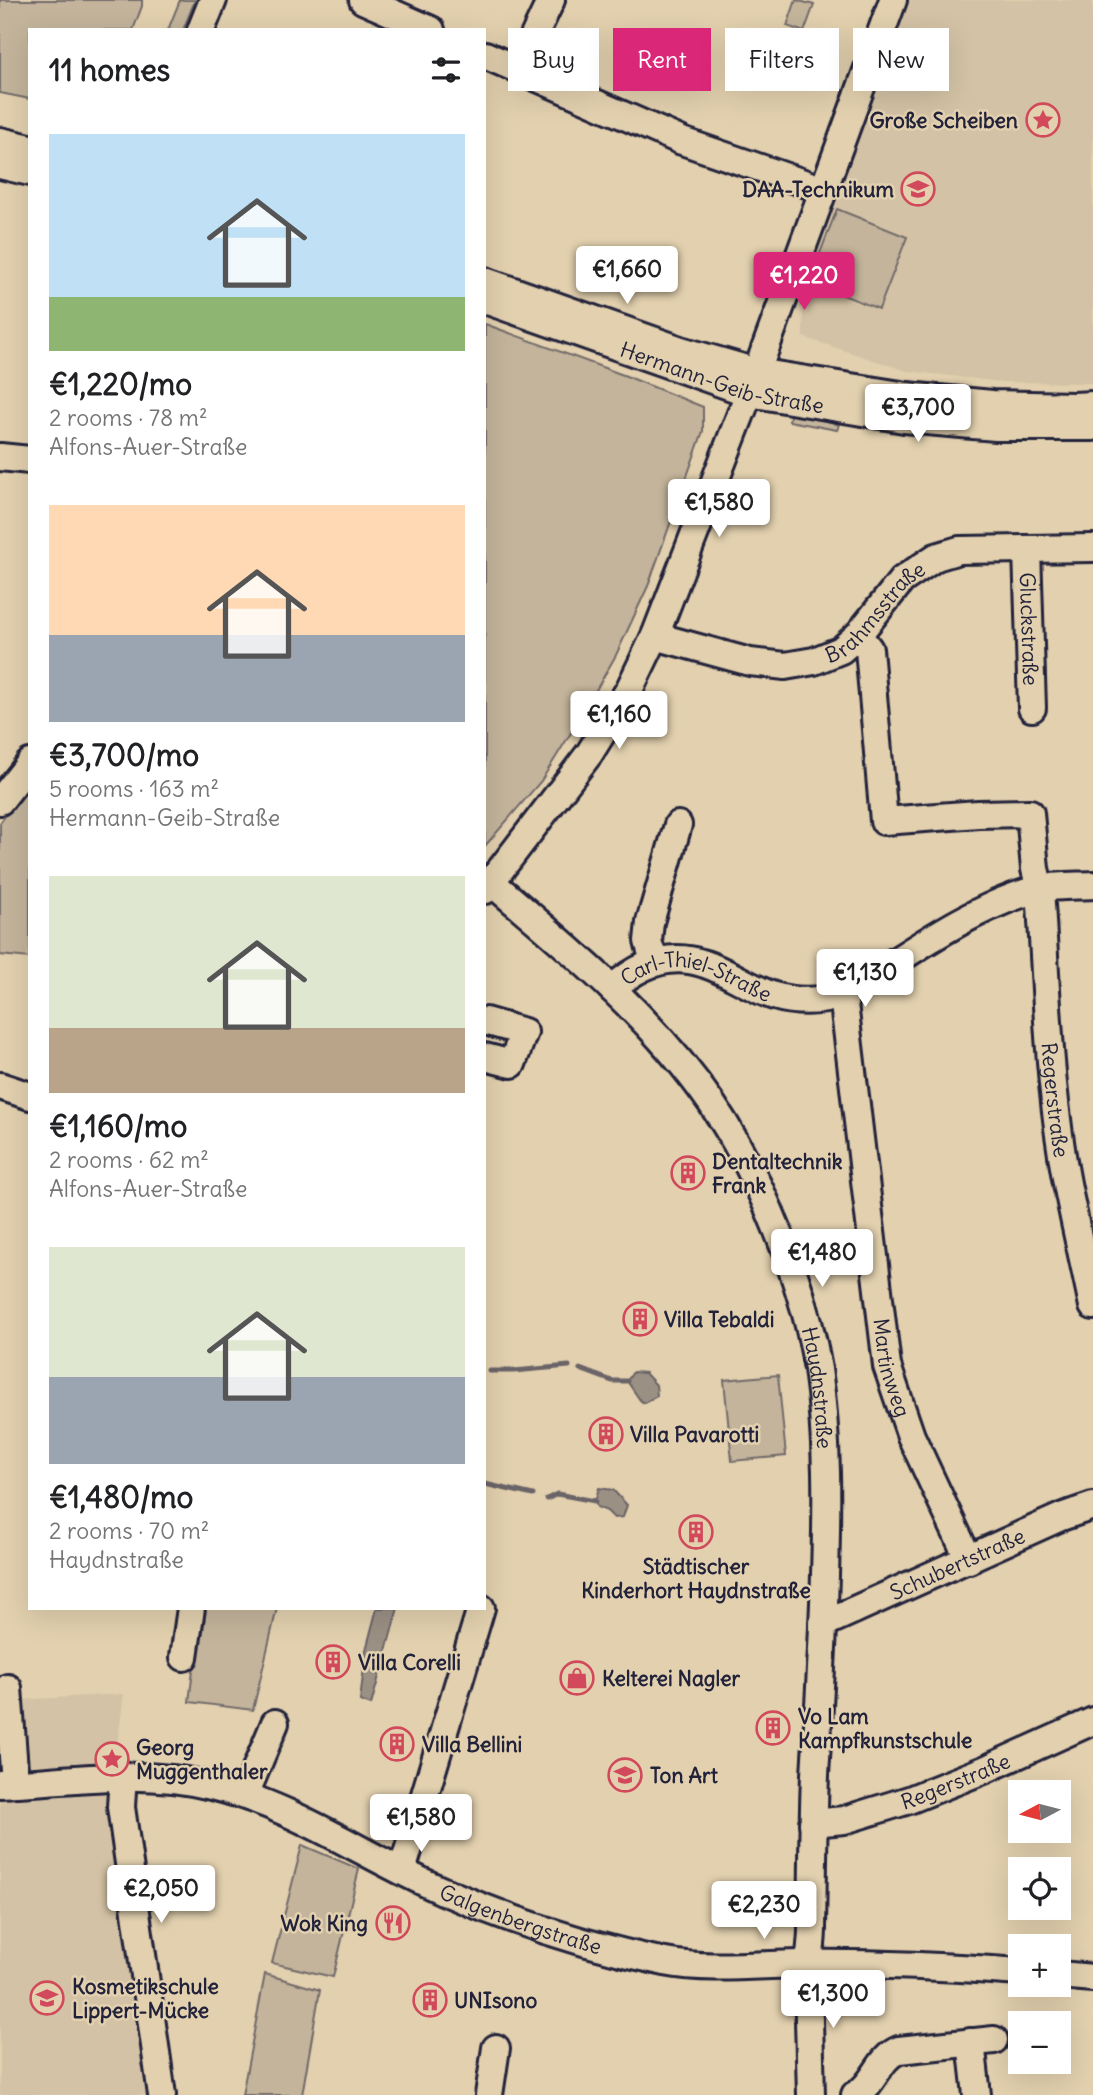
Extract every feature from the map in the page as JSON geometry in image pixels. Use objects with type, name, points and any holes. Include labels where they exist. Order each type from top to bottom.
[{"type":"street","points":[[202,28],[213,0]]},
{"type":"street","points":[[363,0],[426,28]]},
{"type":"street","points":[[538,28],[551,0]]},
{"type":"street","points":[[488,886],[589,754],[629,690],[655,636],[753,382],[892,0]]},
{"type":"street","points":[[486,55],[508,65]]},
{"type":"street","points":[[567,91],[682,141],[824,190]]},
{"type":"street","points":[[0,141],[28,148]]},
{"type":"street","points":[[0,165],[28,172]]},
{"type":"street","name":"Hermann-Geib-Straße","points":[[486,281],[681,349],[753,382],[992,404],[1093,405]]},
{"type":"street","name":"Hermann-Geib-Straße","points":[[486,300],[753,382],[904,419],[996,427],[1093,427]]},
{"type":"street","points":[[0,457],[28,460]]},
{"type":"street","name":"Brahmsstraße","points":[[655,636],[750,662],[785,666],[814,661],[841,650],[858,635],[902,580],[936,557],[959,550],[1093,548]]},
{"type":"street","name":"Gluckstraße","points":[[1027,550],[1032,708]]},
{"type":"street","name":"Regerstraße","points":[[858,635],[869,649],[884,821],[1030,813],[1035,869],[1040,889],[1061,1152],[1072,1217],[1093,1307]]},
{"type":"street","points":[[0,801],[28,765]]},
{"type":"street","points":[[654,961],[648,941],[650,922],[678,825]]},
{"type":"street","name":"Carl-Thiel-Straße","points":[[612,989],[627,975],[654,961],[680,960],[704,963],[772,996],[813,1001],[843,995],[964,920],[998,904],[1040,889],[1093,885]]},
{"type":"street","name":"Haydnstraße","points":[[488,886],[570,950],[612,989],[678,1060],[712,1104],[732,1137],[777,1229],[812,1342],[825,1429],[827,1486],[809,1964],[811,2095]]},
{"type":"street","name":"Martinweg","points":[[843,995],[887,1366],[911,1436],[969,1560]]},
{"type":"street","points":[[486,1021],[524,1032],[512,1064],[486,1057]]},
{"type":"street","points":[[0,1086],[28,1095]]},
{"type":"street","points":[[0,1104],[28,1110]]},
{"type":"street","name":"Schubertstraße","points":[[823,1624],[1061,1517],[1093,1506]]},
{"type":"street","points":[[184,1657],[191,1610]]},
{"type":"street","points":[[402,1871],[480,1610]]},
{"type":"street","points":[[7,1784],[8,1688]]},
{"type":"street","name":"Regerstraße","points":[[813,1823],[844,1820],[909,1800],[1093,1721]]},
{"type":"street","points":[[245,1795],[267,1732]]},
{"type":"street","points":[[123,1775],[121,1807],[160,2086]]},
{"type":"street","name":"Galgenbergstraße","points":[[7,1784],[123,1775],[209,1785],[245,1795],[288,1812],[443,1891],[558,1934],[667,1962],[721,1967],[809,1964],[936,1965],[1008,1971]]},
{"type":"street","points":[[1071,1976],[1093,1978]]},
{"type":"street","points":[[855,2095],[872,2081],[886,2058],[899,2050],[983,2041],[977,2095]]},
{"type":"street","points":[[489,2095],[496,2048]]},
{"type":"shaded area","points":[[0,0],[142,0],[134,28],[28,28],[28,99],[0,93]]},
{"type":"shaded area","points":[[180,0],[195,0],[184,28],[169,28]]},
{"type":"shaded area","points":[[796,0],[814,5],[805,28],[787,26]]},
{"type":"shaded area","points":[[906,0],[1093,0],[1093,383],[1001,382],[907,371],[803,337],[803,277],[872,91],[949,91],[949,28],[896,28]]},
{"type":"shaded area","points":[[837,209],[907,237],[879,309],[809,282]]},
{"type":"shaded area","points":[[486,324],[703,407],[703,431],[648,586],[616,655],[541,781],[486,845]]},
{"type":"shaded area","points":[[791,411],[810,414],[839,425],[837,430],[789,421]]},
{"type":"shaded area","points":[[28,785],[28,958],[0,955],[0,823]]},
{"type":"shaded area","points":[[633,1372],[645,1373],[656,1385],[657,1396],[644,1403],[640,1400],[627,1381]]},
{"type":"shaded area","points":[[778,1375],[786,1456],[732,1461],[724,1380]]},
{"type":"shaded area","points":[[599,1488],[613,1490],[627,1505],[623,1517],[614,1518],[597,1507],[595,1501]]},
{"type":"shaded area","points":[[201,1610],[277,1610],[253,1710],[189,1702]]},
{"type":"shaded area","points":[[376,1610],[397,1610],[371,1705],[360,1701],[366,1650]]},
{"type":"shaded area","points":[[124,1694],[111,1791],[151,2095],[0,2095],[0,1701]]},
{"type":"shaded area","points":[[302,1845],[359,1869],[333,1977],[272,1963]]},
{"type":"shaded area","points":[[265,1974],[320,1990],[302,2095],[242,2095]]},
{"type":"waterway","points":[[490,1371],[569,1366]]},
{"type":"waterway","points":[[580,1369],[612,1381],[627,1381]]},
{"type":"waterway","points":[[486,1484],[533,1495]]},
{"type":"waterway","points":[[547,1499],[557,1494],[595,1501]]},
{"type":"place","name":"Große Scheiben","points":[[1043,120]]},
{"type":"place","name":"DAA-Technikum","points":[[918,189]]},
{"type":"place","name":"Dentaltechnik Frank","points":[[688,1173]]},
{"type":"place","name":"Villa Tebaldi","points":[[640,1319]]},
{"type":"place","name":"Villa Pavarotti","points":[[606,1434]]},
{"type":"place","name":"Städtischer Kinderhort Haydnstraße","points":[[696,1532]]},
{"type":"place","name":"Villa Corelli","points":[[333,1662]]},
{"type":"place","name":"Kelterei Nagler","points":[[577,1678]]},
{"type":"place","name":"Vo Lam Kampfkunstschule","points":[[773,1728]]},
{"type":"place","name":"Villa Bellini","points":[[397,1744]]},
{"type":"place","name":"Georg Muggenthaler","points":[[112,1759]]},
{"type":"place","name":"Ton Art","points":[[625,1775]]},
{"type":"place","name":"Wok King","points":[[393,1923]]},
{"type":"place","name":"Kosmetikschule Lippert-Mücke","points":[[47,1998]]},
{"type":"place","name":"UNIsono","points":[[430,2000]]}]
